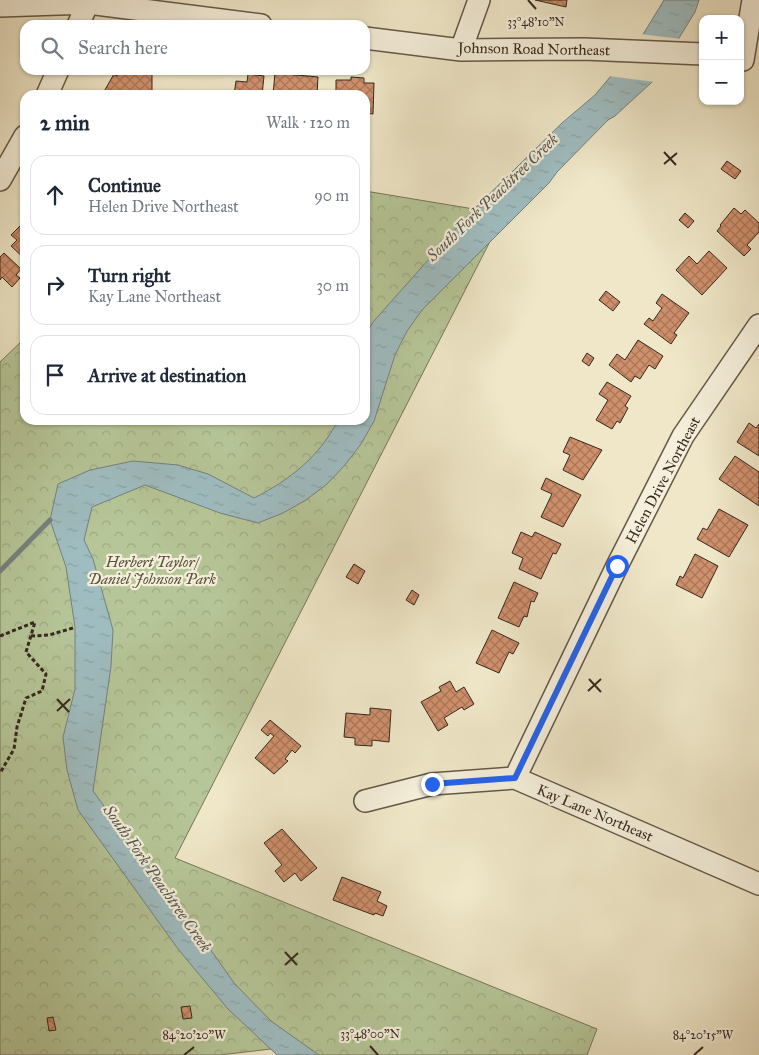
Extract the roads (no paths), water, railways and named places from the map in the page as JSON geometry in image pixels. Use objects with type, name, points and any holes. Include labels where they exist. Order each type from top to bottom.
[{"type":"street","points":[[462,50],[479,0]]},
{"type":"street","points":[[748,61],[752,0]]},
{"type":"street","points":[[0,6],[88,3],[222,20]]},
{"type":"street","points":[[80,20],[88,3]]},
{"type":"street","name":"Johnson Road Northeast","points":[[370,39],[462,50],[584,49],[699,54]]},
{"type":"street","points":[[49,90],[56,75]]},
{"type":"street","points":[[0,180],[20,145]]},
{"type":"street","name":"Helen Drive Northeast","points":[[515,778],[617,566],[683,436],[759,325]]},
{"type":"street","name":"Kay Lane Northeast","points":[[365,801],[432,784],[515,778],[759,884]]},
{"type":"water","name":"South Fork Peachtree Creek","points":[[664,0],[699,0],[695,12],[652,82],[615,116],[608,120],[557,172],[549,183],[422,310],[407,331],[395,355],[374,421],[361,444],[327,484],[306,500],[283,513],[258,523],[220,513],[145,485],[92,507],[84,540],[93,559],[113,630],[111,666],[93,791],[187,916],[234,983],[271,1021],[319,1055],[277,1055],[228,1009],[178,949],[78,810],[67,770],[63,737],[75,689],[75,627],[66,567],[50,520],[58,484],[90,470],[133,461],[178,465],[208,474],[254,498],[280,483],[303,466],[322,445],[335,425],[370,425],[370,327],[373,322],[470,213],[562,123],[595,95],[636,46]]},
{"type":"waterway","points":[[0,571],[50,520]]},
{"type":"park label","name":"Herbert Taylor/ Daniel Johnson Park","points":[[152,570]]}]
